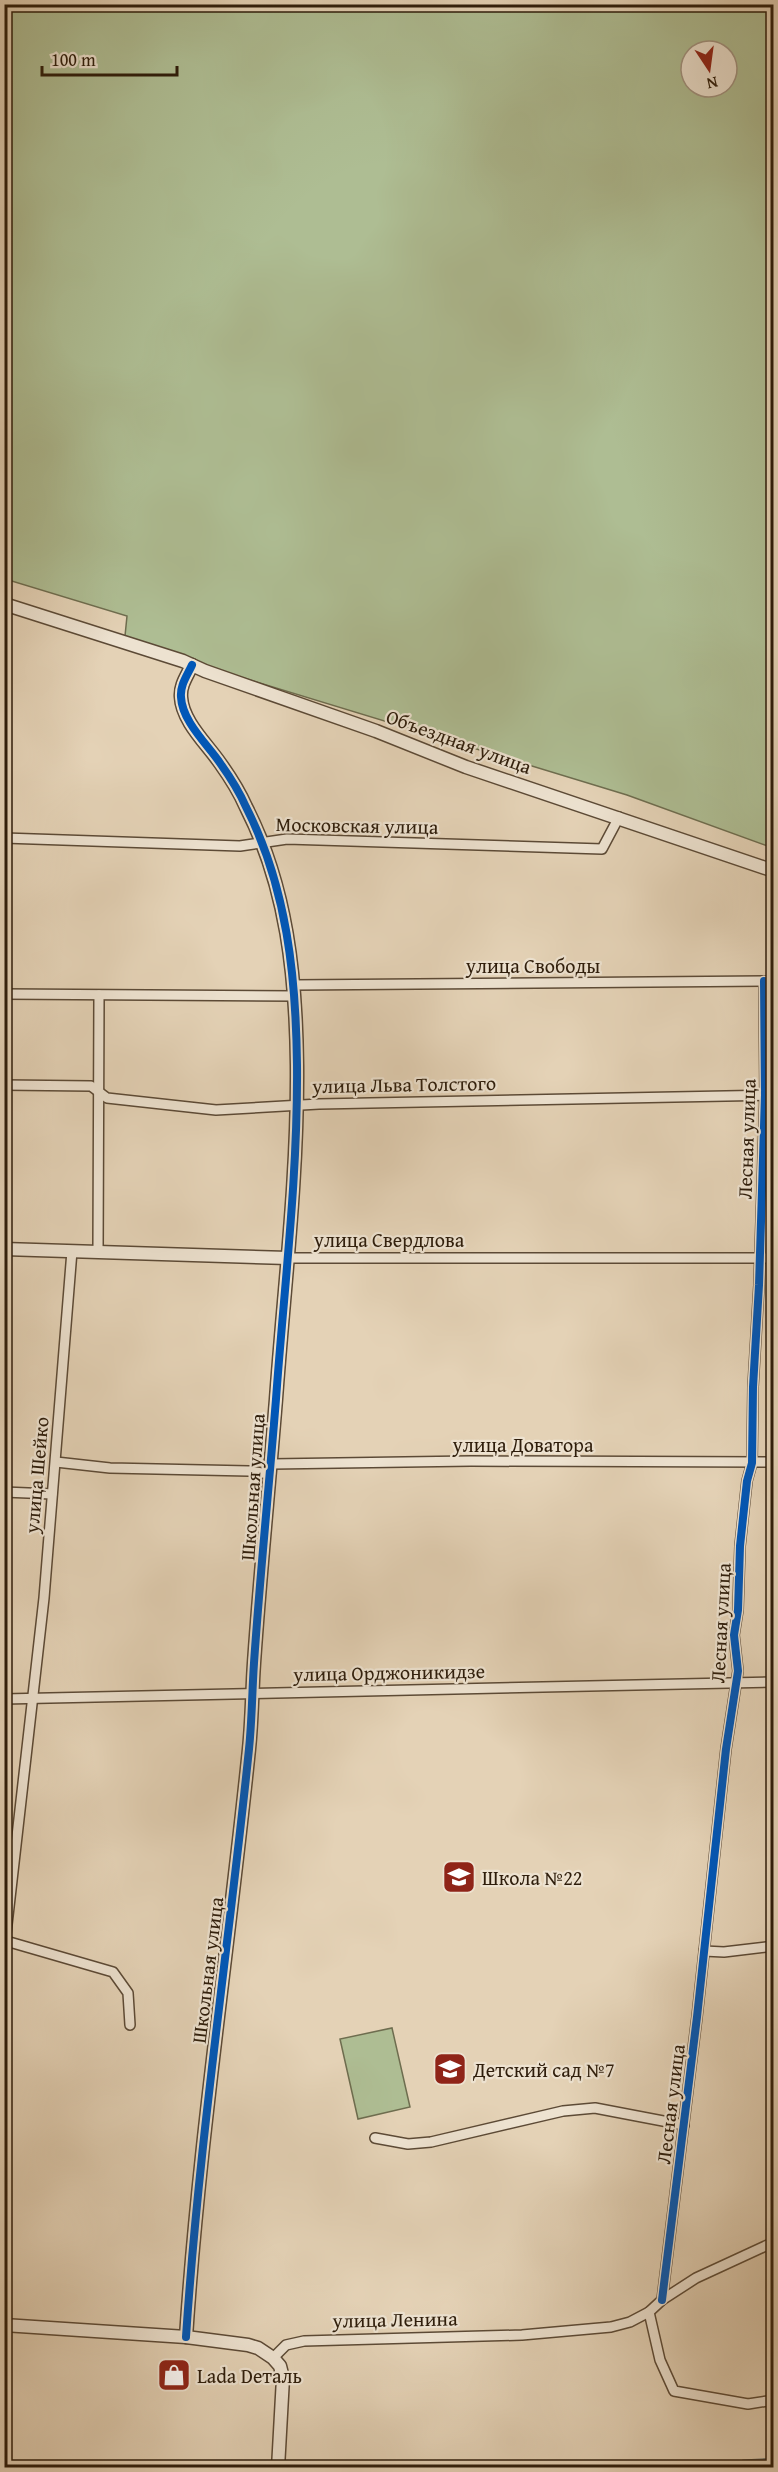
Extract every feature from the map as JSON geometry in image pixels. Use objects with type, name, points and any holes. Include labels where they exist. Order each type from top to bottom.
[{"type":"street","name":"Объездная улица","points":[[4,604],[192,665],[246,687],[376,731],[466,767],[774,871]]},
{"type":"street","name":"Школьная улица","points":[[186,2337],[189,2276],[249,1746],[288,1258],[297,1105],[294,990],[290,946],[276,885],[239,792],[194,726],[181,701],[182,685],[192,665]]},
{"type":"street","name":"Московская улица","points":[[4,838],[240,846],[287,839],[602,849],[619,817]]},
{"type":"street","name":"улица Свободы","points":[[4,994],[99,995],[769,981]]},
{"type":"street","name":"Лесная улица","points":[[662,2300],[726,1749],[738,1671],[735,1635],[740,1546],[747,1481],[752,1462],[759,1258],[769,1095],[769,981]]},
{"type":"street","points":[[98,1252],[99,995]]},
{"type":"street","name":"улица Льва Толстого","points":[[4,1085],[92,1086],[106,1098],[216,1110],[297,1105],[769,1095]]},
{"type":"street","name":"улица Свердлова","points":[[4,1250],[288,1258],[774,1258]]},
{"type":"street","name":"улица Шейко","points":[[5,1946],[56,1462],[72,1251]]},
{"type":"street","name":"улица Доватора","points":[[56,1462],[111,1468],[249,1472],[271,1469],[460,1461],[774,1462]]},
{"type":"street","points":[[4,1492],[52,1494]]},
{"type":"street","name":"улица Орджоникидзе","points":[[4,1699],[774,1682]]},
{"type":"street","points":[[5,1946],[113,1971],[128,1994],[130,2025]]},
{"type":"street","points":[[704,1951],[723,1952],[774,1946]]},
{"type":"street","points":[[375,2138],[408,2144],[431,2142],[563,2111],[596,2108],[684,2125]]},
{"type":"street","name":"улица Ленина","points":[[273,2358],[286,2345],[304,2341],[471,2337],[591,2330],[630,2322],[649,2312],[662,2300],[696,2278],[774,2242]]},
{"type":"street","points":[[649,2312],[660,2360],[674,2391],[748,2404],[774,2400]]},
{"type":"street","points":[[4,2325],[186,2337],[258,2348],[280,2366],[283,2378],[278,2468]]},
{"type":"green space","points":[[4,5],[773,5],[773,848],[627,795],[191,662],[124,646],[127,616],[5,579]]},
{"type":"green space","points":[[392,2028],[410,2107],[358,2119],[340,2039]]},
{"type":"waterway","points":[[737,2468],[743,2461],[774,2459]]},
{"type":"cycle path","points":[[186,2337],[199,2190],[250,1738],[256,1630],[293,1191],[297,1107],[294,999],[280,901],[260,837],[240,795],[190,723],[182,706],[182,688],[192,665]]},
{"type":"cycle path","points":[[662,2300],[697,2017],[726,1749],[738,1671],[734,1635],[738,1610],[740,1546],[747,1481],[752,1463],[753,1387],[759,1285],[765,1095],[764,981]]},
{"type":"place","name":"Школа №22","points":[[459,1877]]},
{"type":"place","name":"Детский сад №7","points":[[450,2069]]},
{"type":"place","name":"Lada Dеталь","points":[[174,2375]]}]
